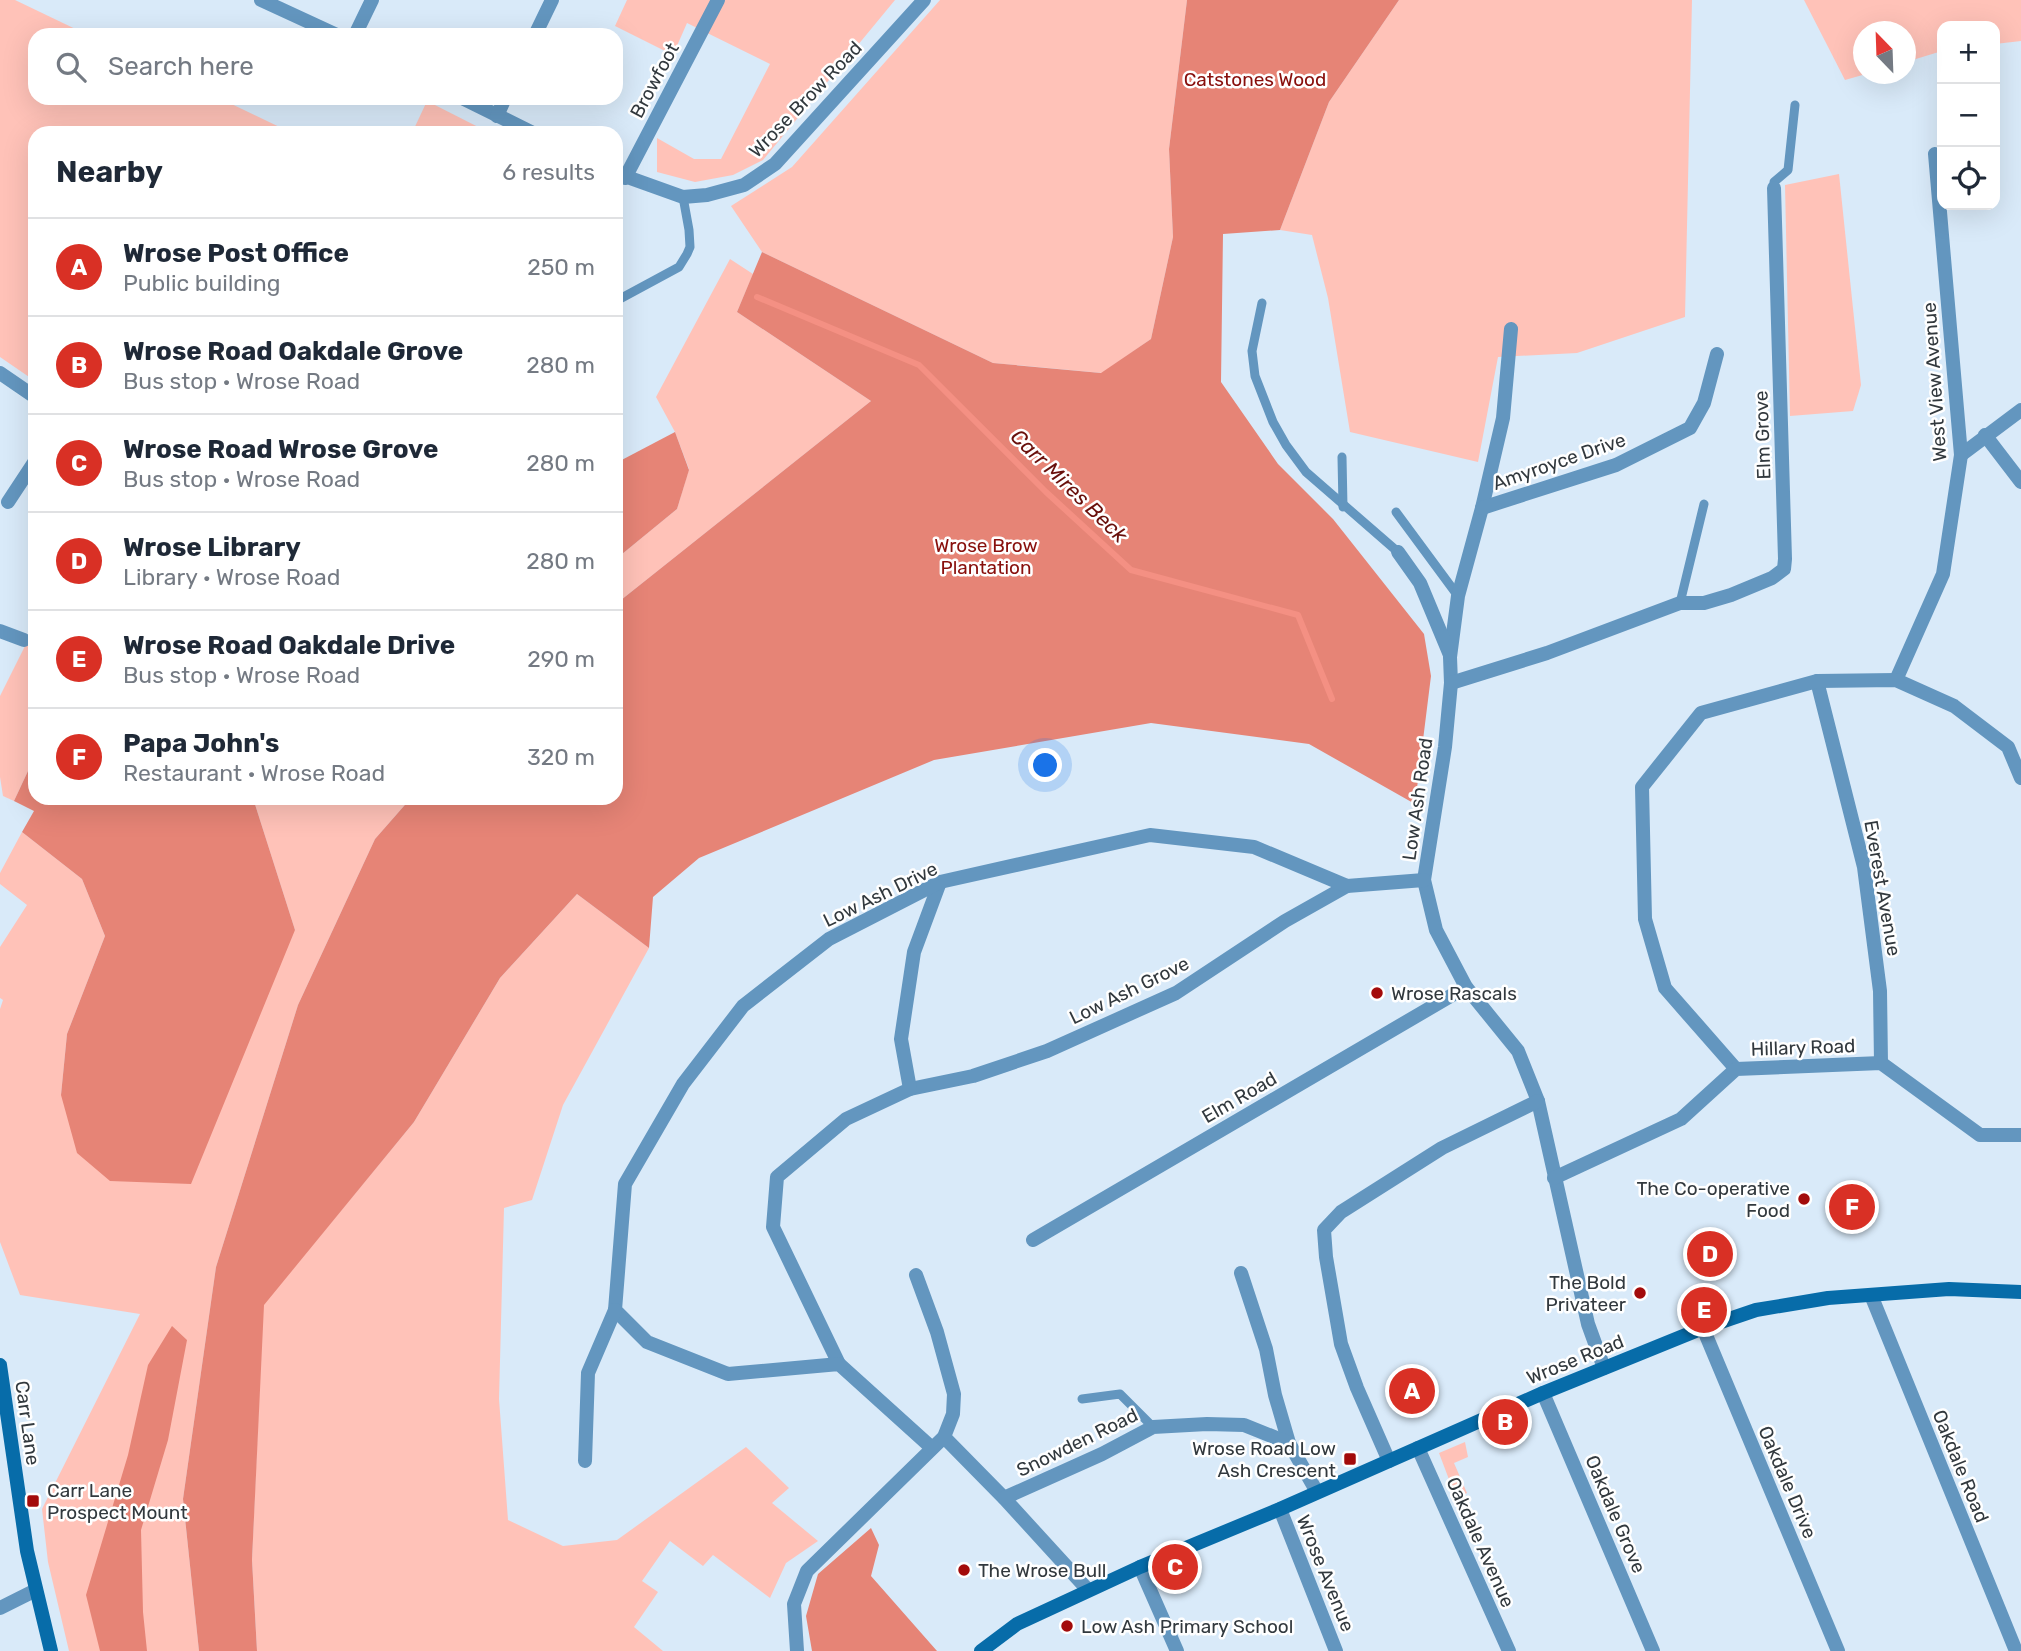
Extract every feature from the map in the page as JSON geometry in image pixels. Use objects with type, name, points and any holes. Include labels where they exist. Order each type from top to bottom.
[{"type":"street","points":[[261,0],[322,28]]},
{"type":"street","points":[[358,28],[372,0]]},
{"type":"street","points":[[538,28],[552,0]]},
{"type":"street","name":"Browfoot","points":[[623,171],[718,0]]},
{"type":"street","name":"Wrose Brow Road","points":[[623,176],[683,197],[707,195],[744,185],[775,164],[925,0]]},
{"type":"street","points":[[476,105],[518,126]]},
{"type":"street","points":[[497,116],[502,105]]},
{"type":"street","name":"West View Avenue","points":[[1896,680],[1943,574],[1961,455],[1936,154]]},
{"type":"street","name":"Elm Grove","points":[[1451,683],[1547,653],[1680,603],[1704,603],[1731,595],[1772,578],[1784,569],[1786,559],[1774,188]]},
{"type":"street","name":"Low Ash Road","points":[[1511,329],[1503,418],[1458,596],[1437,805],[1424,880],[1436,930],[1466,987],[1518,1051],[1538,1101],[1588,1324],[1604,1368]]},
{"type":"street","name":"Amyroyce Drive","points":[[1482,508],[1616,465],[1690,428],[1704,403],[1717,354]]},
{"type":"street","points":[[0,373],[28,392]]},
{"type":"street","points":[[1961,455],[2021,410]]},
{"type":"street","points":[[1985,435],[2021,482]]},
{"type":"street","points":[[8,502],[28,472]]},
{"type":"street","points":[[1398,552],[1420,583],[1450,657]]},
{"type":"street","points":[[0,631],[24,640]]},
{"type":"street","points":[[1736,1069],[1665,988],[1645,919],[1642,787],[1701,713],[1817,681],[1896,680],[1954,706],[2008,747],[2021,778]]},
{"type":"street","name":"Everest Avenue","points":[[1817,681],[1864,867],[1880,992],[1881,1063]]},
{"type":"street","name":"Low Ash Drive","points":[[585,1461],[588,1373],[615,1310],[625,1184],[683,1084],[743,1006],[829,939],[940,882],[1150,835],[1254,847],[1347,886],[1424,880]]},
{"type":"street","points":[[910,1089],[901,1039],[914,952],[940,882]]},
{"type":"street","name":"Low Ash Grove","points":[[839,1364],[773,1227],[777,1177],[846,1119],[910,1089],[973,1076],[1047,1051],[1176,993],[1285,921],[1347,886]]},
{"type":"street","name":"Elm Road","points":[[1032,1240],[1466,987]]},
{"type":"street","name":"Hillary Road","points":[[1554,1178],[1681,1119],[1736,1069],[1881,1063],[1980,1135],[2021,1135]]},
{"type":"street","points":[[1389,1461],[1357,1388],[1341,1343],[1324,1230],[1341,1212],[1442,1148],[1538,1101]]},
{"type":"street","points":[[1241,1273],[1266,1349],[1275,1395],[1290,1443],[1317,1492]]},
{"type":"street","points":[[797,1651],[794,1605],[807,1571],[944,1437],[953,1414],[954,1394],[937,1332],[916,1275]]},
{"type":"street","name":"Wrose Road","points":[[981,1651],[1017,1624],[1088,1590],[1543,1393],[1703,1328],[1756,1310],[1828,1298],[1949,1289],[2021,1292]]},
{"type":"street","name":"Oakdale Road","points":[[1871,1295],[2015,1651]]},
{"type":"street","points":[[615,1310],[647,1342],[728,1374],[839,1364],[932,1448]]},
{"type":"street","name":"Oakdale Drive","points":[[1703,1328],[1838,1651]]},
{"type":"street","name":"Carr Lane","points":[[0,1365],[27,1551],[51,1651]]},
{"type":"street","name":"Oakdale Grove","points":[[1543,1393],[1653,1651]]},
{"type":"street","name":"Snowden Road","points":[[1004,1498],[1102,1454],[1153,1427],[1207,1424],[1244,1426],[1290,1443]]},
{"type":"street","points":[[944,1437],[1088,1590]]},
{"type":"street","name":"Oakdale Avenue","points":[[1418,1448],[1509,1651]]},
{"type":"street","name":"Wrose Avenue","points":[[1280,1509],[1336,1651]]},
{"type":"street","points":[[1140,1567],[1177,1651]]},
{"type":"street","points":[[0,1608],[36,1590]]},
{"type":"lane","points":[[1774,188],[1774,182],[1788,170],[1795,105]]},
{"type":"lane","points":[[623,297],[679,267],[690,247],[683,197]]},
{"type":"lane","points":[[1262,303],[1252,351],[1255,376],[1273,422],[1306,472],[1343,507],[1398,552]]},
{"type":"lane","points":[[1342,457],[1343,507]]},
{"type":"lane","points":[[1680,603],[1704,504]]},
{"type":"lane","points":[[1396,512],[1458,596]]},
{"type":"lane","points":[[1082,1399],[1120,1394],[1153,1427]]},
{"type":"shaded area","points":[[0,0],[15,0],[73,28],[28,28],[28,105],[234,105],[277,126],[28,126],[28,376],[0,357]]},
{"type":"shaded area","points":[[627,0],[895,0],[763,160],[733,175],[695,182],[657,172],[657,138],[694,159],[721,159],[770,64],[687,23],[673,55],[615,26]]},
{"type":"shaded area","points":[[940,0],[1187,0],[1169,149],[1173,237],[1151,339],[1102,373],[993,363],[762,252],[731,206],[792,167]]},
{"type":"shaded area","points":[[1399,0],[1692,0],[1685,317],[1577,353],[1498,357],[1478,462],[1350,432],[1328,298],[1312,235],[1280,230],[1329,102]]},
{"type":"shaded area","points":[[1804,0],[2021,0],[2021,41],[2000,43],[2000,21],[1937,21],[1937,53],[1916,59],[1916,21],[1853,21],[1853,78],[1845,80]]},
{"type":"shaded area","points":[[425,105],[435,105],[476,126],[415,126]]},
{"type":"shaded area","points":[[1839,174],[1861,385],[1853,411],[1790,416],[1785,185]]},
{"type":"shaded area","points":[[730,259],[753,274],[737,312],[871,401],[623,598],[623,553],[677,509],[689,469],[675,432],[656,397]]},
{"type":"shaded area","points":[[28,640],[28,771],[14,801],[3,796],[0,777],[0,696]]},
{"type":"shaded area","points":[[255,805],[405,805],[375,839],[298,1005],[216,1267],[183,1499],[199,1651],[69,1651],[48,1562],[42,1509],[140,1314],[20,1295],[0,1242],[0,1009],[3,1000],[0,998],[0,947],[27,905],[0,884],[0,873],[22,832],[82,879],[105,936],[67,1034],[61,1095],[295,930]]},
{"type":"shaded area","points":[[577,894],[649,948],[563,1105],[532,1200],[504,1208],[499,1399],[508,1520],[563,1546],[617,1540],[746,1447],[789,1488],[772,1503],[818,1541],[786,1563],[770,1598],[713,1555],[703,1566],[670,1541],[642,1581],[658,1592],[634,1627],[663,1651],[257,1651],[252,1560],[263,1305],[414,1122],[500,978]]},
{"type":"shaded area","points":[[1465,1442],[1468,1457],[1454,1463],[1467,1493],[1456,1498],[1439,1453]]},
{"type":"green space","name":"Wrose Brow Plantation","points":[[1187,0],[1399,0],[1329,102],[1280,230],[1223,234],[1221,382],[1278,464],[1333,519],[1424,634],[1431,676],[1415,804],[1309,744],[1151,723],[934,760],[699,858],[653,897],[649,948],[577,894],[500,978],[414,1122],[264,1305],[252,1560],[257,1651],[199,1651],[183,1499],[216,1267],[298,1005],[375,839],[405,805],[623,805],[623,598],[871,401],[737,312],[762,252],[993,363],[1101,373],[1151,339],[1173,237],[1169,149]]},
{"type":"green space","points":[[675,432],[689,470],[677,509],[623,553],[623,459]]},
{"type":"green space","points":[[28,771],[28,805],[255,805],[295,930],[191,1184],[110,1181],[77,1153],[61,1095],[67,1034],[105,936],[82,879],[22,832],[34,811],[14,801]]},
{"type":"green space","points":[[172,1326],[187,1340],[168,1440],[141,1530],[147,1651],[100,1651],[86,1595],[128,1455],[148,1365]]},
{"type":"green space","points":[[871,1528],[879,1545],[871,1576],[937,1651],[812,1651],[806,1616],[818,1574]]},
{"type":"waterway","name":"Carr Mires Beck","points":[[757,297],[919,365],[1046,492],[1131,570],[1298,615],[1332,699]]},
{"type":"place","name":"Wrose Rascals","points":[[1377,993]]},
{"type":"place","name":"The Co-operative Food","points":[[1804,1199]]},
{"type":"place","name":"Papa John's","points":[[1852,1207]]},
{"type":"place","name":"Wrose Library","points":[[1710,1254]]},
{"type":"place","name":"The Bold Privateer","points":[[1640,1293]]},
{"type":"place","name":"Wrose Road Oakdale Drive","points":[[1704,1310]]},
{"type":"place","name":"Wrose Post Office","points":[[1412,1391]]},
{"type":"place","name":"Wrose Road Oakdale Grove","points":[[1505,1422]]},
{"type":"place","name":"Wrose Road Low Ash Crescent","points":[[1350,1459]]},
{"type":"place","name":"Carr Lane Prospect Mount","points":[[33,1501]]},
{"type":"place","name":"Wrose Road Wrose Grove","points":[[1175,1567]]},
{"type":"place","name":"The Wrose Bull","points":[[964,1570]]},
{"type":"place","name":"Low Ash Primary School","points":[[1067,1626]]},
{"type":"park label","name":"Catstones Wood","points":[[1255,79]]}]
